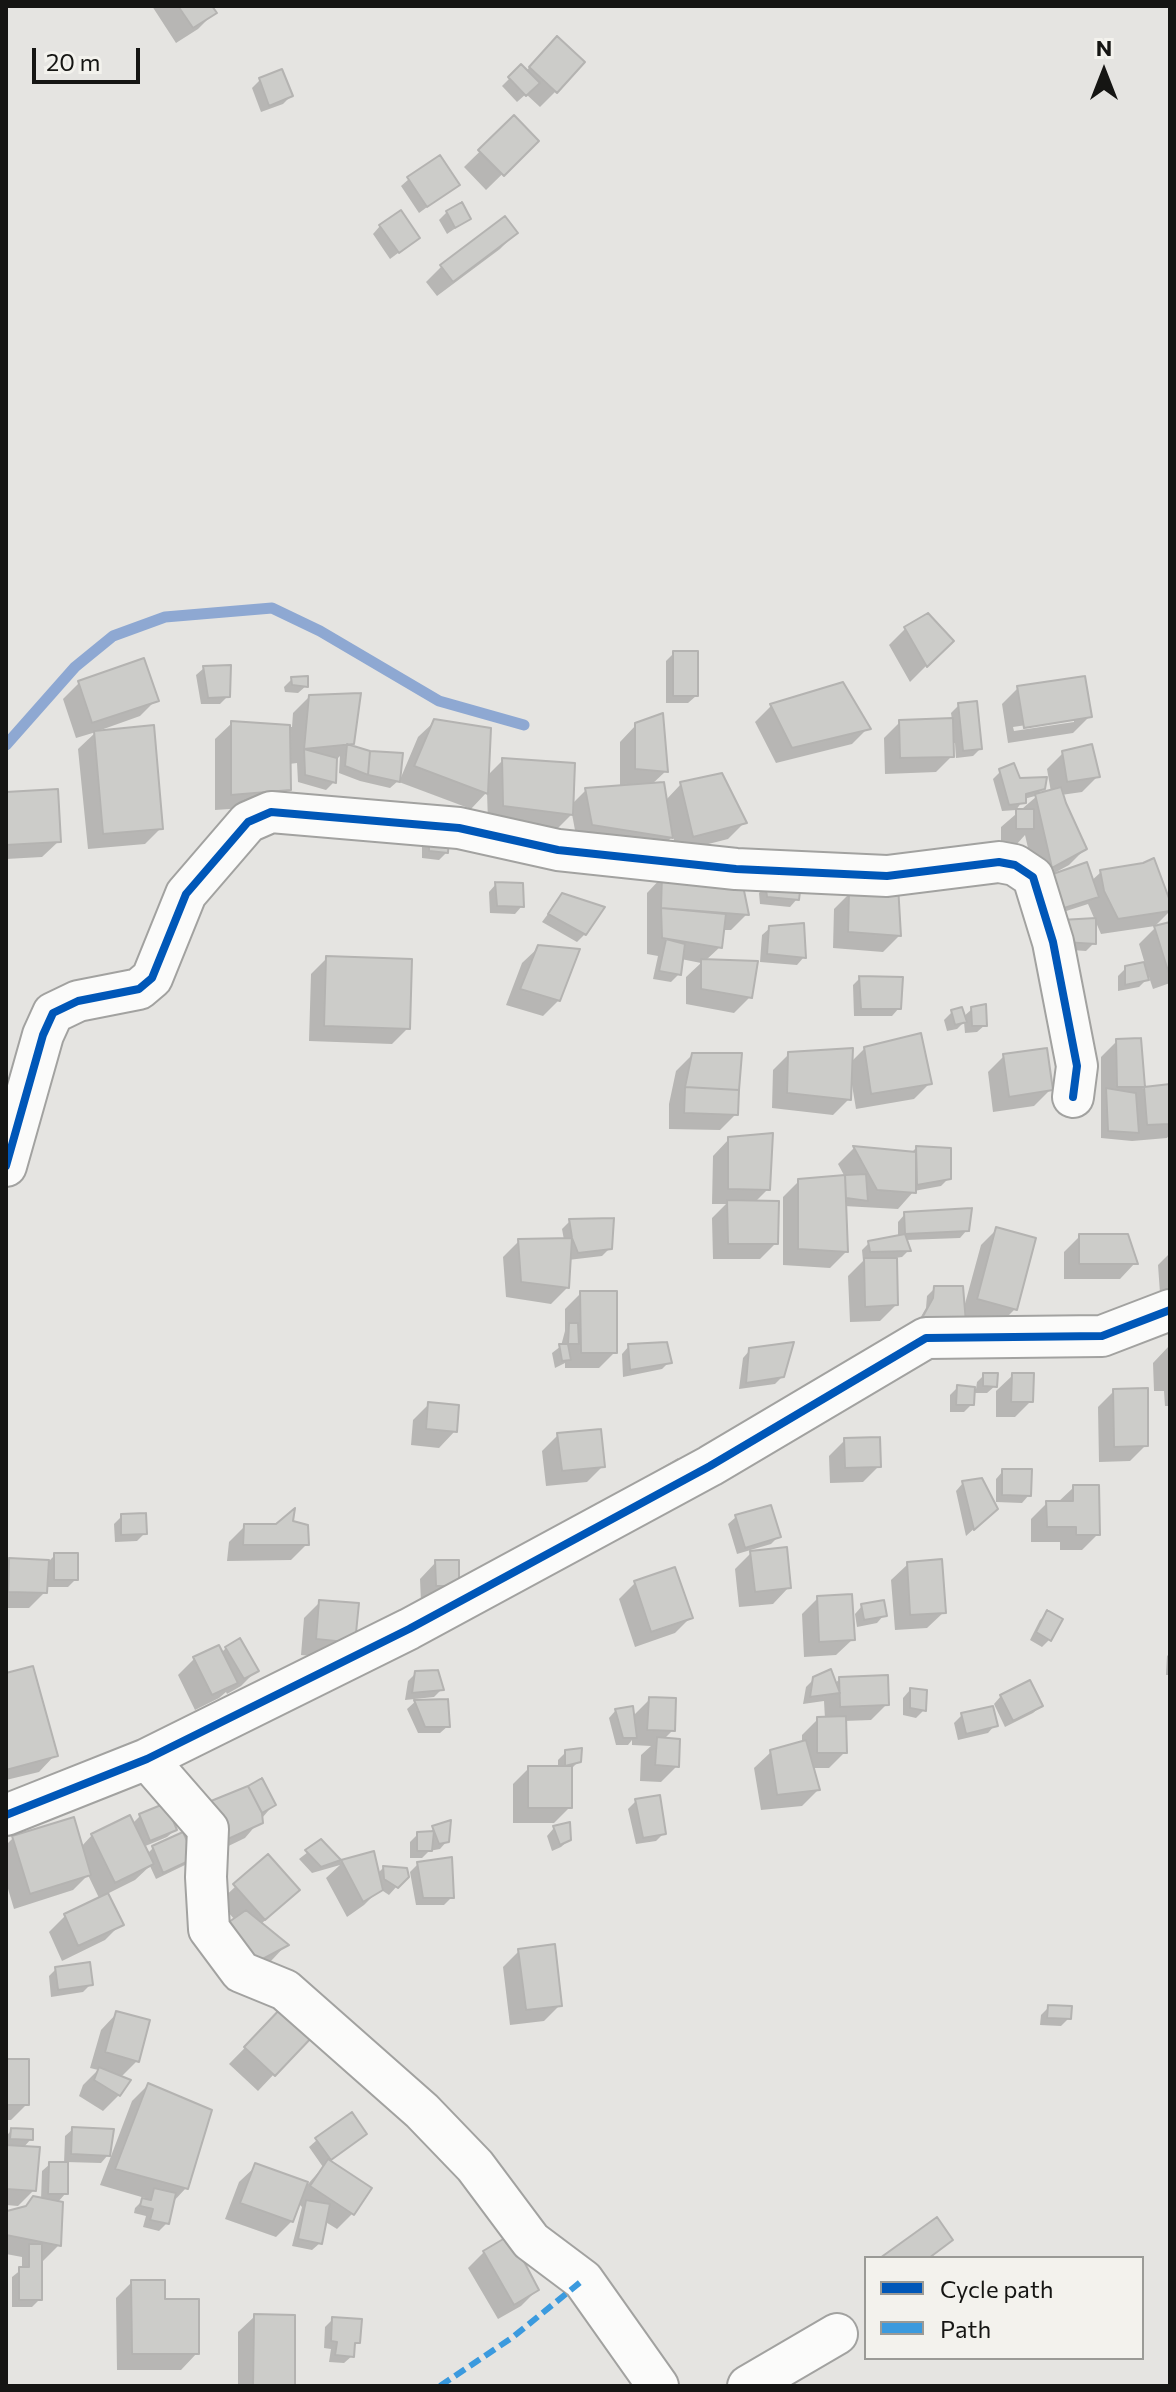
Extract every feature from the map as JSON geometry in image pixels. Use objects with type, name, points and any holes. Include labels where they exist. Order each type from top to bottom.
[{"type":"street","points":[[6,1166],[43,1035],[53,1013],[78,1001],[139,989],[152,978],[186,894],[248,822],[271,812],[459,828],[558,850],[736,869],[887,876],[999,862],[1015,865],[1033,877],[1053,942],[1077,1066],[1073,1097]]},
{"type":"street","points":[[6,1815],[147,1759],[409,1629],[710,1466],[926,1338],[1102,1336],[1170,1310]]},
{"type":"street","points":[[147,1759],[208,1829],[206,1877],[209,1929],[241,1972],[285,1990],[422,2111],[475,2166],[531,2241],[583,2280],[658,2386]]},
{"type":"street","points":[[748,2386],[837,2334]]},
{"type":"building","points":[[178,6],[212,6],[217,13],[193,28]]},
{"type":"building","points":[[557,36],[585,62],[557,93],[529,67]]},
{"type":"building","points":[[521,64],[540,83],[526,96],[508,77]]},
{"type":"building","points":[[282,69],[293,96],[269,106],[259,78]]},
{"type":"building","points":[[514,115],[539,141],[504,176],[478,150]]},
{"type":"building","points":[[440,155],[460,185],[427,207],[407,177]]},
{"type":"building","points":[[462,202],[471,219],[455,228],[446,211]]},
{"type":"building","points":[[401,210],[420,238],[399,253],[379,225]]},
{"type":"building","points":[[505,216],[518,233],[453,282],[440,265]]},
{"type":"building","points":[[928,613],[954,641],[927,667],[904,627]]},
{"type":"building","points":[[673,651],[698,651],[698,696],[673,696]]},
{"type":"building","points":[[144,658],[159,701],[92,723],[78,681]]},
{"type":"building","points":[[231,665],[230,697],[208,698],[203,666]]},
{"type":"building","points":[[308,676],[308,687],[292,685],[291,677]]},
{"type":"building","points":[[1085,676],[1092,717],[1024,728],[1017,686]]},
{"type":"building","points":[[843,682],[871,729],[792,748],[770,704]]},
{"type":"building","points":[[361,693],[354,744],[304,749],[309,695]]},
{"type":"building","points":[[977,701],[982,749],[963,751],[958,703]]},
{"type":"building","points":[[663,713],[668,772],[635,769],[635,723]]},
{"type":"building","points":[[953,718],[954,757],[900,758],[899,720]]},
{"type":"building","points":[[434,719],[491,728],[488,794],[414,766]]},
{"type":"building","points":[[231,721],[290,725],[291,790],[231,795]]},
{"type":"building","points":[[154,725],[163,829],[103,834],[94,731]]},
{"type":"building","points":[[347,744],[370,751],[368,775],[345,766]]},
{"type":"building","points":[[1092,744],[1100,777],[1067,782],[1062,751]]},
{"type":"building","points":[[304,749],[337,758],[336,783],[305,775]]},
{"type":"building","points":[[370,751],[403,753],[400,782],[368,775]]},
{"type":"building","points":[[502,758],[575,763],[573,815],[503,806]]},
{"type":"building","points":[[1014,763],[1020,778],[1047,777],[1045,789],[1026,794],[1026,803],[1009,805],[999,769]]},
{"type":"building","points":[[722,773],[747,823],[693,837],[680,782]]},
{"type":"building","points":[[664,782],[673,838],[592,825],[585,788]]},
{"type":"building","points":[[1061,787],[1087,849],[1052,868],[1035,794]]},
{"type":"building","points":[[58,789],[61,842],[6,845],[6,792]]},
{"type":"building","points":[[1016,809],[1034,809],[1034,829],[1016,829]]},
{"type":"building","points":[[449,833],[448,853],[429,851],[429,834]]},
{"type":"building","points":[[1154,858],[1170,901],[1170,911],[1118,919],[1104,891],[1100,870],[1143,863]]},
{"type":"building","points":[[1087,862],[1099,897],[1061,909],[1050,875]]},
{"type":"building","points":[[662,874],[741,876],[749,915],[661,908]]},
{"type":"building","points":[[495,882],[523,883],[524,907],[497,906]]},
{"type":"building","points":[[765,883],[801,883],[799,900],[767,897]]},
{"type":"building","points":[[898,885],[901,936],[848,932],[849,891]]},
{"type":"building","points":[[562,893],[605,907],[586,935],[548,914]]},
{"type":"building","points":[[661,908],[726,914],[722,948],[662,938]]},
{"type":"building","points":[[1096,918],[1096,944],[1063,942],[1061,920]]},
{"type":"building","points":[[1170,922],[1170,973],[1169,974],[1154,926]]},
{"type":"building","points":[[804,923],[806,958],[767,954],[769,926]]},
{"type":"building","points":[[666,939],[685,944],[681,975],[659,971]]},
{"type":"building","points":[[538,945],[580,949],[560,1001],[520,989]]},
{"type":"building","points":[[326,956],[412,959],[410,1029],[324,1026]]},
{"type":"building","points":[[701,959],[758,961],[752,998],[701,989]]},
{"type":"building","points":[[1144,962],[1149,980],[1125,985],[1125,966]]},
{"type":"building","points":[[859,976],[903,977],[901,1009],[861,1009]]},
{"type":"building","points":[[986,1004],[987,1026],[972,1026],[971,1007]]},
{"type":"building","points":[[962,1007],[967,1022],[955,1025],[951,1010]]},
{"type":"building","points":[[921,1033],[932,1084],[871,1094],[864,1047]]},
{"type":"building","points":[[1141,1038],[1145,1087],[1117,1087],[1116,1039]]},
{"type":"building","points":[[853,1048],[851,1100],[787,1093],[788,1052]]},
{"type":"building","points":[[1047,1048],[1053,1090],[1009,1097],[1003,1054]]},
{"type":"building","points":[[692,1053],[742,1053],[739,1090],[685,1087]]},
{"type":"building","points":[[1170,1084],[1170,1124],[1147,1125],[1144,1087]]},
{"type":"building","points":[[685,1087],[739,1090],[738,1115],[684,1113]]},
{"type":"building","points":[[1106,1088],[1136,1093],[1139,1133],[1108,1131]]},
{"type":"building","points":[[773,1133],[770,1190],[728,1189],[728,1137]]},
{"type":"building","points":[[853,1146],[916,1152],[916,1193],[877,1190]]},
{"type":"building","points":[[916,1146],[951,1148],[951,1179],[917,1185]]},
{"type":"building","points":[[866,1174],[868,1201],[846,1198],[845,1175]]},
{"type":"building","points":[[845,1175],[848,1252],[798,1249],[798,1179]]},
{"type":"building","points":[[727,1200],[779,1201],[778,1244],[728,1244]]},
{"type":"building","points":[[972,1208],[969,1231],[905,1234],[904,1212]]},
{"type":"building","points":[[614,1218],[612,1249],[578,1253],[569,1219]]},
{"type":"building","points":[[996,1227],[1036,1238],[1017,1310],[977,1299]]},
{"type":"building","points":[[905,1234],[911,1251],[870,1252],[868,1241]]},
{"type":"building","points":[[1079,1234],[1128,1234],[1138,1264],[1079,1264]]},
{"type":"building","points":[[572,1238],[569,1288],[521,1282],[518,1239]]},
{"type":"building","points":[[864,1258],[897,1258],[898,1305],[865,1307]]},
{"type":"building","points":[[934,1286],[963,1286],[966,1323],[917,1327],[933,1298]]},
{"type":"building","points":[[580,1291],[617,1291],[617,1353],[581,1353]]},
{"type":"building","points":[[569,1323],[578,1323],[579,1344],[568,1344]]},
{"type":"building","points":[[667,1342],[672,1363],[630,1370],[628,1344]]},
{"type":"building","points":[[794,1342],[784,1377],[746,1383],[749,1348]]},
{"type":"building","points":[[559,1344],[568,1344],[571,1360],[562,1361]]},
{"type":"building","points":[[983,1373],[998,1373],[997,1387],[983,1386]]},
{"type":"building","points":[[1012,1373],[1034,1373],[1033,1402],[1011,1402]]},
{"type":"building","points":[[957,1385],[975,1387],[974,1405],[956,1405]]},
{"type":"building","points":[[1148,1388],[1148,1446],[1114,1447],[1113,1389]]},
{"type":"building","points":[[428,1402],[459,1405],[457,1432],[426,1429]]},
{"type":"building","points":[[601,1429],[605,1467],[562,1471],[557,1433]]},
{"type":"building","points":[[880,1437],[881,1467],[845,1468],[844,1438]]},
{"type":"building","points":[[1002,1469],[1032,1469],[1031,1496],[1002,1495]]},
{"type":"building","points":[[982,1478],[998,1509],[974,1530],[962,1481]]},
{"type":"building","points":[[1073,1485],[1099,1485],[1100,1535],[1076,1535],[1076,1527],[1047,1527],[1046,1501],[1073,1501]]},
{"type":"building","points":[[771,1505],[781,1537],[745,1548],[735,1515]]},
{"type":"building","points":[[295,1508],[293,1521],[308,1525],[309,1545],[243,1545],[244,1524],[276,1524]]},
{"type":"building","points":[[146,1513],[147,1534],[121,1535],[121,1514]]},
{"type":"building","points":[[787,1547],[791,1588],[755,1592],[750,1551]]},
{"type":"building","points":[[54,1553],[78,1553],[78,1580],[54,1580]]},
{"type":"building","points":[[9,1558],[49,1560],[47,1593],[8,1592]]},
{"type":"building","points":[[942,1559],[946,1613],[910,1615],[907,1562]]},
{"type":"building","points":[[435,1560],[459,1560],[459,1586],[436,1586]]},
{"type":"building","points":[[675,1567],[693,1618],[651,1632],[634,1581]]},
{"type":"building","points":[[852,1594],[855,1640],[819,1642],[817,1596]]},
{"type":"building","points":[[319,1600],[359,1603],[355,1643],[316,1639]]},
{"type":"building","points":[[884,1600],[887,1616],[864,1620],[861,1604]]},
{"type":"building","points":[[1047,1610],[1063,1619],[1051,1641],[1036,1632]]},
{"type":"building","points":[[240,1638],[259,1671],[244,1679],[225,1647]]},
{"type":"building","points":[[219,1645],[238,1683],[212,1695],[193,1657]]},
{"type":"building","points":[[33,1666],[58,1756],[6,1770],[6,1673]]},
{"type":"building","points":[[831,1669],[840,1693],[810,1697],[813,1677]]},
{"type":"building","points":[[438,1670],[444,1690],[412,1693],[415,1671]]},
{"type":"building","points":[[888,1675],[889,1705],[840,1707],[839,1677]]},
{"type":"building","points":[[1030,1680],[1043,1706],[1013,1721],[1000,1695]]},
{"type":"building","points":[[910,1688],[927,1690],[926,1711],[910,1708]]},
{"type":"building","points":[[649,1697],[676,1698],[675,1731],[647,1730]]},
{"type":"building","points":[[448,1699],[450,1727],[425,1727],[414,1700]]},
{"type":"building","points":[[633,1706],[637,1738],[623,1738],[615,1709]]},
{"type":"building","points":[[993,1706],[998,1726],[966,1734],[961,1713]]},
{"type":"building","points":[[846,1716],[847,1753],[817,1753],[817,1717]]},
{"type":"building","points":[[657,1737],[680,1739],[679,1767],[655,1765]]},
{"type":"building","points":[[806,1740],[820,1790],[777,1795],[770,1750]]},
{"type":"building","points":[[582,1748],[581,1762],[565,1766],[565,1750]]},
{"type":"building","points":[[528,1766],[572,1766],[572,1808],[528,1808]]},
{"type":"building","points":[[262,1778],[276,1805],[262,1813],[248,1786]]},
{"type":"building","points":[[248,1786],[262,1813],[263,1823],[228,1839],[211,1801]]},
{"type":"building","points":[[660,1795],[666,1834],[643,1838],[635,1799]]},
{"type":"building","points":[[166,1803],[177,1830],[150,1841],[139,1814]]},
{"type":"building","points":[[130,1815],[154,1864],[115,1883],[91,1834]]},
{"type":"building","points":[[74,1817],[91,1875],[30,1894],[12,1836]]},
{"type":"building","points":[[451,1820],[449,1842],[439,1844],[432,1826]]},
{"type":"building","points":[[570,1822],[571,1840],[560,1845],[553,1826]]},
{"type":"building","points":[[434,1831],[432,1851],[417,1851],[417,1832]]},
{"type":"building","points":[[183,1832],[195,1858],[163,1873],[152,1846]]},
{"type":"building","points":[[321,1839],[341,1860],[321,1867],[305,1850]]},
{"type":"building","points":[[374,1851],[383,1890],[363,1902],[341,1860]]},
{"type":"building","points":[[268,1854],[300,1890],[265,1920],[233,1884]]},
{"type":"building","points":[[452,1857],[454,1898],[423,1898],[417,1862]]},
{"type":"building","points":[[383,1866],[407,1868],[409,1877],[398,1888],[384,1879]]},
{"type":"building","points":[[108,1893],[124,1925],[78,1946],[64,1914]]},
{"type":"building","points":[[246,1910],[289,1945],[257,1962],[219,1929]]},
{"type":"building","points":[[555,1944],[562,2006],[526,2010],[518,1949]]},
{"type":"building","points":[[90,1962],[93,1985],[58,1990],[55,1967]]},
{"type":"building","points":[[1048,2005],[1072,2006],[1071,2019],[1047,2018]]},
{"type":"building","points":[[283,2006],[314,2035],[275,2076],[244,2047]]},
{"type":"building","points":[[116,2011],[150,2020],[139,2062],[105,2052]]},
{"type":"building","points":[[6,2059],[29,2059],[29,2105],[6,2105]]},
{"type":"building","points":[[99,2067],[131,2080],[120,2096],[94,2080]]},
{"type":"building","points":[[148,2083],[212,2110],[188,2189],[115,2169]]},
{"type":"building","points":[[352,2112],[367,2134],[331,2160],[315,2138]]},
{"type":"building","points":[[72,2127],[114,2129],[110,2156],[71,2154]]},
{"type":"building","points":[[11,2128],[33,2129],[33,2140],[10,2139]]},
{"type":"building","points":[[6,2145],[40,2147],[36,2191],[6,2189]]},
{"type":"building","points":[[328,2159],[372,2188],[354,2215],[310,2186]]},
{"type":"building","points":[[49,2162],[68,2162],[68,2194],[48,2194]]},
{"type":"building","points":[[255,2163],[308,2182],[293,2222],[240,2203]]},
{"type":"building","points":[[154,2188],[176,2193],[169,2224],[150,2220],[153,2209],[140,2206],[142,2198],[151,2200]]},
{"type":"building","points":[[33,2196],[63,2202],[61,2246],[6,2235],[7,2211],[26,2206]]},
{"type":"building","points":[[306,2200],[330,2204],[322,2244],[298,2239]]},
{"type":"building","points":[[937,2217],[953,2240],[932,2256],[883,2256]]},
{"type":"building","points":[[510,2235],[539,2290],[514,2305],[483,2251]]},
{"type":"building","points":[[29,2244],[42,2244],[42,2300],[19,2300],[19,2267],[29,2267]]},
{"type":"building","points":[[131,2280],[165,2280],[165,2299],[199,2299],[199,2354],[132,2354]]},
{"type":"building","points":[[254,2314],[295,2315],[295,2386],[253,2386]]},
{"type":"building","points":[[332,2317],[362,2319],[360,2343],[355,2343],[354,2357],[335,2355],[337,2342],[331,2341]]},
{"type":"waterway","points":[[6,745],[75,667],[113,636],[165,617],[272,608],[320,631],[439,701],[524,725]]},
{"type":"marked path","points":[[440,2386],[513,2337],[583,2280]]},
{"type":"cycle path","points":[[6,1166],[43,1035],[53,1013],[78,1001],[139,989],[152,978],[186,894],[248,822],[271,812],[459,828],[558,850],[736,869],[887,876],[999,862],[1015,865],[1033,877],[1053,942],[1077,1066],[1073,1097]]},
{"type":"cycle path","points":[[6,1815],[147,1759],[409,1629],[710,1466],[926,1338],[1102,1336],[1170,1310]]}]
